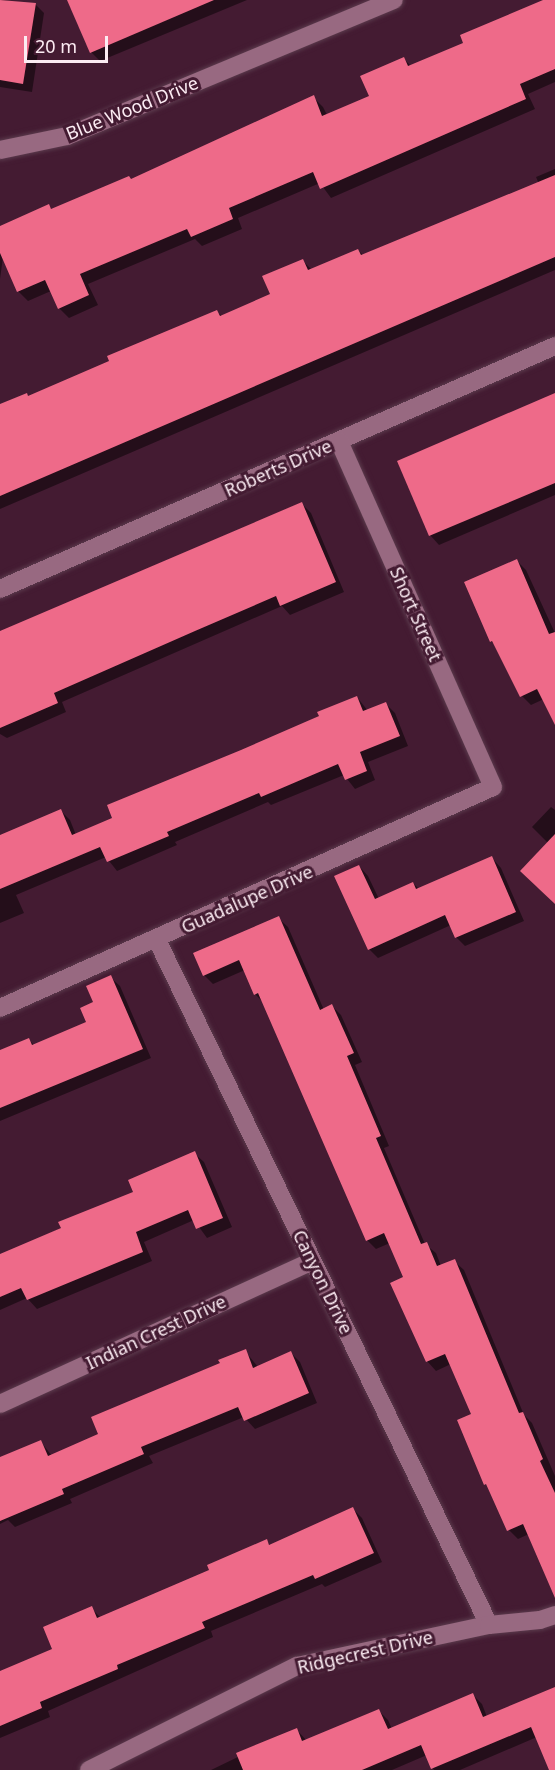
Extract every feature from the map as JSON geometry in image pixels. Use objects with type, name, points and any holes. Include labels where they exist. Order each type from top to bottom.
[{"type":"street","name":"Blue Wood Drive","points":[[0,150],[67,136],[394,0]]},
{"type":"street","name":"Roberts Drive","points":[[0,589],[555,346]]},
{"type":"street","name":"Short Street","points":[[339,441],[493,787]]},
{"type":"street","name":"Guadalupe Drive","points":[[0,1008],[157,940],[493,787]]},
{"type":"street","name":"Canyon Drive","points":[[157,940],[489,1625]]},
{"type":"street","name":"Indian Crest Drive","points":[[0,1404],[312,1261]]},
{"type":"street","name":"Ridgecrest Drive","points":[[89,1770],[297,1666],[489,1625],[540,1620],[555,1615]]},
{"type":"building","points":[[0,0],[36,3],[23,84],[0,80]]},
{"type":"building","points":[[67,0],[214,0],[90,53]]},
{"type":"building","points":[[543,0],[555,0],[555,69],[520,84],[526,99],[320,189],[313,172],[229,208],[233,219],[191,237],[187,229],[80,274],[89,295],[58,309],[45,280],[17,292],[0,253],[0,226],[49,204],[51,209],[129,176],[131,179],[314,95],[322,116],[369,96],[360,76],[404,57],[408,66],[463,43],[460,35]]},
{"type":"building","points":[[555,175],[555,257],[0,496],[0,404],[27,393],[28,396],[109,361],[107,356],[217,310],[220,316],[270,294],[262,276],[303,259],[308,270],[358,249],[361,255]]},
{"type":"building","points":[[555,393],[555,483],[429,536],[397,461]]},
{"type":"building","points":[[302,502],[336,582],[280,606],[276,596],[195,631],[54,693],[58,703],[0,728],[0,631]]},
{"type":"building","points":[[517,559],[549,634],[555,632],[555,725],[537,689],[520,697],[492,641],[490,642],[464,582]]},
{"type":"building","points":[[357,696],[363,711],[386,702],[400,736],[360,752],[367,771],[345,780],[338,764],[261,797],[259,793],[167,832],[169,836],[107,862],[100,847],[0,889],[0,835],[61,809],[72,835],[112,818],[107,805],[319,716],[317,712]]},
{"type":"building","points":[[555,834],[555,904],[520,871]]},
{"type":"building","points":[[492,856],[516,912],[455,938],[445,915],[368,950],[334,876],[359,865],[375,899],[413,882],[416,889]]},
{"type":"building","points":[[279,916],[320,1010],[332,1004],[354,1053],[347,1056],[381,1136],[376,1138],[421,1244],[427,1242],[437,1266],[455,1259],[519,1413],[523,1412],[543,1459],[540,1461],[555,1493],[555,1598],[523,1524],[507,1531],[486,1484],[484,1485],[457,1420],[471,1414],[445,1354],[426,1362],[390,1283],[403,1277],[384,1233],[366,1241],[258,993],[254,995],[239,960],[203,976],[193,953]]},
{"type":"building","points":[[111,975],[143,1049],[0,1108],[0,1050],[29,1038],[32,1045],[86,1022],[80,1008],[93,1002],[86,986]]},
{"type":"building","points":[[195,1151],[223,1218],[196,1229],[188,1210],[136,1232],[143,1252],[27,1300],[21,1288],[0,1297],[0,1254],[61,1228],[58,1222],[133,1192],[128,1180]]},
{"type":"building","points":[[246,1349],[253,1368],[291,1351],[309,1393],[244,1421],[238,1407],[141,1447],[144,1454],[62,1489],[64,1494],[0,1521],[0,1457],[41,1440],[48,1456],[98,1434],[91,1417],[220,1363],[218,1360]]},
{"type":"building","points":[[353,1507],[374,1553],[315,1579],[313,1575],[202,1622],[205,1628],[117,1665],[118,1669],[40,1702],[42,1708],[0,1726],[0,1671],[52,1649],[43,1627],[92,1606],[97,1618],[209,1570],[207,1565],[267,1539],[269,1545]]},
{"type":"building","points":[[555,1687],[555,1770],[549,1770],[531,1727],[431,1769],[421,1745],[362,1770],[243,1770],[236,1753],[297,1728],[302,1741],[379,1709],[388,1729],[473,1693],[483,1717]]}]
